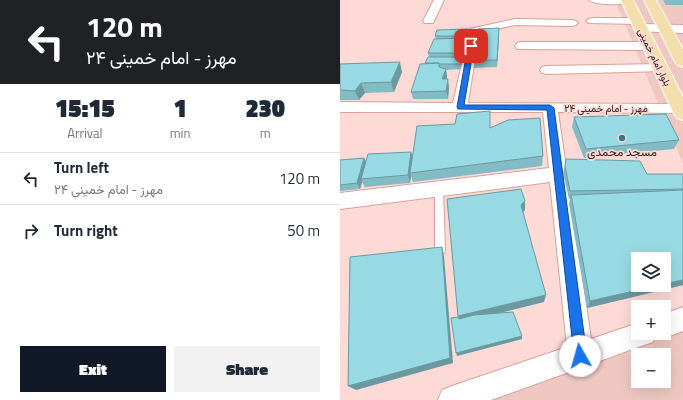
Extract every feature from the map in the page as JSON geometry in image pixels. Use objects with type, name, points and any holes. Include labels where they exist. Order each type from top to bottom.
[{"type":"main road","name":"بلوار امام خمینی","points":[[628,0],[682,111]]},
{"type":"main road","name":"بلوار امام خمینی","points":[[650,0],[683,62]]},
{"type":"street","points":[[429,21],[439,0]]},
{"type":"street","points":[[594,0],[628,0]]},
{"type":"street","points":[[592,21],[644,32]]},
{"type":"street","points":[[460,107],[474,31],[515,22],[572,23]]},
{"type":"street","points":[[521,46],[683,29]]},
{"type":"street","points":[[667,31],[683,34]]},
{"type":"street","points":[[547,70],[661,68]]},
{"type":"street","name":"مهرز - امام خمینی ۲۴","points":[[340,107],[550,108],[682,111]]},
{"type":"street","points":[[550,108],[580,356]]},
{"type":"street","points":[[340,201],[558,174]]},
{"type":"street","points":[[671,323],[683,319]]},
{"type":"street","points":[[452,400],[631,338]]},
{"type":"lane","points":[[439,189],[440,250]]},
{"type":"shaded area","points":[[615,0],[683,0],[683,164]]},
{"type":"shaded area","points":[[683,321],[683,400],[452,400],[631,338],[631,340],[671,340],[671,329]]},
{"type":"building","points":[[499,28],[497,60],[474,60],[478,29]]},
{"type":"building","points":[[468,29],[466,36],[435,36],[437,30]]},
{"type":"building","points":[[466,38],[463,53],[428,53],[434,39]]},
{"type":"building","points":[[428,57],[460,57],[461,64],[425,63]]},
{"type":"building","points":[[400,62],[391,82],[361,83],[355,91],[340,90],[340,64]]},
{"type":"building","points":[[439,63],[439,67],[446,69],[442,79],[448,79],[446,91],[411,92],[420,64]]},
{"type":"building","points":[[490,111],[490,128],[508,120],[540,118],[543,156],[410,173],[417,126],[455,124],[457,114]]},
{"type":"building","name":"مسجد محمدی","points":[[666,114],[679,140],[586,149],[574,117]]},
{"type":"building","points":[[411,152],[408,175],[361,179],[368,154]]},
{"type":"building","points":[[364,158],[357,183],[340,185],[340,160]]},
{"type":"building","points":[[566,159],[640,161],[647,174],[683,174],[683,189],[570,191],[565,166]]},
{"type":"building","points":[[521,189],[525,201],[521,205],[546,295],[458,316],[447,199]]},
{"type":"building","points":[[683,190],[683,280],[671,283],[671,252],[631,252],[631,292],[590,301],[571,195]]},
{"type":"building","points":[[442,247],[450,358],[348,386],[350,257]]},
{"type":"building","points":[[513,312],[522,336],[456,353],[451,318],[458,317],[459,319],[474,315]]},
{"type":"place","name":"مسجد محمدی","points":[[622,138]]},
{"type":"route","points":[[471,46],[460,107],[550,108],[580,356]]}]
